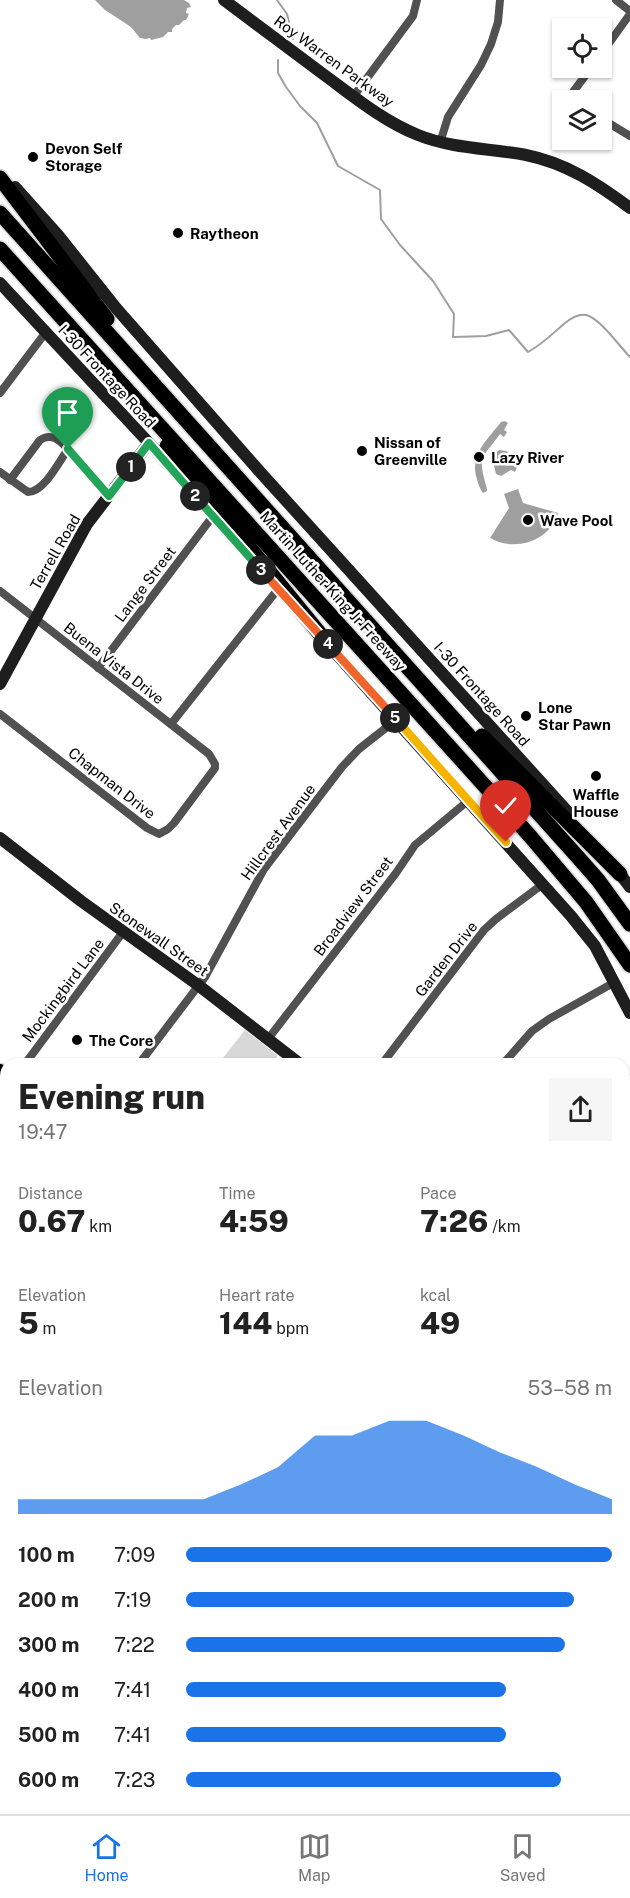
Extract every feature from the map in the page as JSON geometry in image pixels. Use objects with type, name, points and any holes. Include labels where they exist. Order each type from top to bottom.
[{"type":"highway","points":[[0,178],[168,400]]},
{"type":"highway","name":"Martin Luther King Jr Freeway","points":[[0,213],[598,880],[630,924]]},
{"type":"highway","name":"Martin Luther King Jr Freeway","points":[[0,249],[530,836],[586,902],[630,965]]},
{"type":"highway","points":[[84,340],[185,470],[329,645]]},
{"type":"highway","points":[[378,633],[620,874]]},
{"type":"main road","name":"Roy Warren Parkway","points":[[224,0],[353,97],[396,125],[440,143],[472,149],[510,152],[551,162],[590,179],[630,208]]},
{"type":"main road","name":"I-30 Frontage Road","points":[[0,171],[58,235],[116,308],[261,473],[516,754],[630,887]]},
{"type":"main road","name":"I-30 Frontage Road","points":[[0,283],[149,443],[543,884],[595,946],[630,1013]]},
{"type":"main road","name":"Terrell Road","points":[[0,684],[87,524],[149,443]]},
{"type":"main road","name":"Stonewall Street","points":[[0,838],[292,1058]]},
{"type":"street","points":[[353,97],[413,16],[417,0]]},
{"type":"street","points":[[440,143],[448,117],[481,65],[491,44],[498,22],[500,0]]},
{"type":"street","points":[[612,39],[630,13],[616,0]]},
{"type":"street","points":[[612,124],[630,136]]},
{"type":"street","points":[[0,393],[46,332]]},
{"type":"street","points":[[10,480],[43,437],[55,438],[68,449],[109,496]]},
{"type":"street","points":[[0,472],[28,492],[36,491],[44,484],[68,449]]},
{"type":"street","name":"Lange Street","points":[[98,668],[213,516]]},
{"type":"street","points":[[171,724],[278,589]]},
{"type":"street","name":"Buena Vista Drive","points":[[0,591],[212,757]]},
{"type":"street","name":"Chapman Drive","points":[[0,714],[147,828],[159,834],[174,823],[213,771],[215,764],[212,757]]},
{"type":"street","name":"Hillcrest Avenue","points":[[143,1058],[215,960],[264,869],[342,767],[359,749],[396,720]]},
{"type":"street","name":"Broadview Street","points":[[268,1039],[415,845],[469,800]]},
{"type":"street","name":"Garden Drive","points":[[387,1058],[484,930],[543,884]]},
{"type":"street","name":"Mockingbird Lane","points":[[29,1058],[123,932]]},
{"type":"street","points":[[508,1058],[532,1031],[615,982]]},
{"type":"shaded area","points":[[95,0],[184,0],[191,7],[187,8],[186,13],[189,14],[186,20],[176,25],[172,32],[151,40],[140,38],[131,27],[105,10]]},
{"type":"shaded area","name":"Lazy River","points":[[501,422],[508,423],[504,430],[507,432],[504,437],[500,434],[483,459],[482,470],[487,491],[483,493],[475,468],[478,453]]},
{"type":"shaded area","points":[[499,450],[517,455],[519,462],[515,472],[511,470],[501,476],[496,474],[492,457]]},
{"type":"shaded area","name":"Wave Pool","points":[[518,489],[523,503],[558,513],[554,523],[547,531],[530,542],[510,544],[490,538],[509,508],[504,494]]},
{"type":"shaded area","points":[[245,1030],[277,1055],[276,1058],[223,1058]]},
{"type":"waterway","points":[[277,0],[287,14],[293,39]]},
{"type":"waterway","points":[[278,60],[278,73],[300,106],[317,123],[338,166],[380,190],[381,219],[400,245],[433,281],[454,314],[453,337],[486,336],[509,330],[528,352],[569,320],[586,315],[597,321],[630,357]]},
{"type":"place","name":"Devon Self Storage","points":[[33,157]]},
{"type":"place","name":"Raytheon","points":[[178,233]]},
{"type":"place","name":"Nissan of Greenville","points":[[362,451]]},
{"type":"place","name":"Lazy River","points":[[479,457]]},
{"type":"place","name":"Wave Pool","points":[[528,520]]},
{"type":"place","name":"Lone Star Pawn","points":[[526,716]]},
{"type":"place","name":"Waffle House","points":[[596,776]]},
{"type":"place","name":"The Core","points":[[77,1040]]},
{"type":"route","points":[[68,449],[109,496],[149,443],[506,842]]}]
